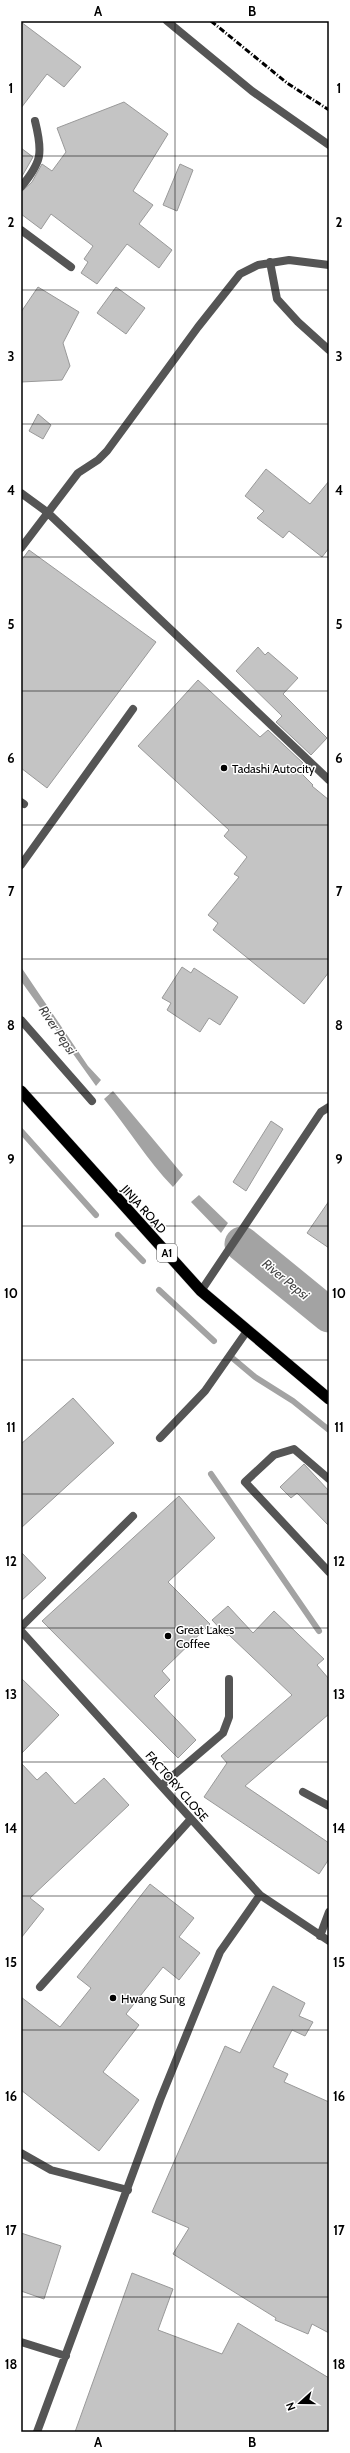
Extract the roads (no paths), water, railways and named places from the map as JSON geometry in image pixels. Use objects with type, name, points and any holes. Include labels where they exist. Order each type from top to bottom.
[{"type":"highway","name":"JINJA ROAD","points":[[21,1091],[201,1291],[329,1399]]},
{"type":"street","points":[[167,21],[252,91],[329,145]]},
{"type":"street","points":[[21,187],[36,170],[41,157],[40,140],[35,121]]},
{"type":"street","points":[[21,230],[71,267]]},
{"type":"street","points":[[21,548],[78,473],[98,460],[107,451],[164,376],[198,327],[240,274],[258,265],[289,260],[329,266]]},
{"type":"street","points":[[270,262],[277,298],[298,322],[329,350]]},
{"type":"street","points":[[21,493],[48,512],[329,780]]},
{"type":"street","points":[[21,865],[133,709]]},
{"type":"street","points":[[21,1020],[92,1101]]},
{"type":"street","points":[[201,1291],[321,1112],[329,1107]]},
{"type":"street","points":[[160,1438],[205,1391],[248,1331]]},
{"type":"street","points":[[329,1479],[294,1449],[274,1455],[245,1482],[329,1571]]},
{"type":"street","points":[[21,1627],[133,1516]]},
{"type":"street","name":"FACTORY CLOSE","points":[[21,1631],[162,1785],[190,1820],[260,1895],[329,1941]]},
{"type":"street","points":[[162,1785],[223,1734],[229,1717],[229,1679]]},
{"type":"street","points":[[303,1792],[329,1806]]},
{"type":"street","points":[[40,1987],[190,1820]]},
{"type":"street","points":[[37,2432],[128,2190],[160,2100],[220,1952],[260,1895]]},
{"type":"street","points":[[320,1936],[329,1912]]},
{"type":"street","points":[[21,2152],[51,2170],[128,2190]]},
{"type":"street","points":[[21,2342],[66,2356]]},
{"type":"water","points":[[21,967],[88,1066],[101,1080],[96,1086],[21,981]]},
{"type":"water","points":[[113,1091],[183,1175],[173,1187],[155,1166],[104,1099]]},
{"type":"water","points":[[199,1195],[228,1223],[221,1233],[191,1202]]},
{"type":"water","points":[[246,1241],[323,1297],[315,1309],[239,1249]]},
{"type":"waterway","points":[[21,1131],[96,1215]]},
{"type":"waterway","points":[[118,1235],[143,1261]]},
{"type":"waterway","name":"River Pepsi","points":[[242,1244],[329,1315]]},
{"type":"waterway","points":[[159,1290],[214,1341]]},
{"type":"waterway","points":[[230,1356],[255,1377],[293,1401],[329,1430]]},
{"type":"waterway","points":[[211,1474],[319,1631]]},
{"type":"railway","points":[[211,21],[287,83],[329,110]]},
{"type":"place","name":"Tadashi Autocity","points":[[224,768]]},
{"type":"place","name":"Great Lakes Coffee","points":[[168,1636]]},
{"type":"place","name":"Hwang Sung","points":[[113,1998]]}]
